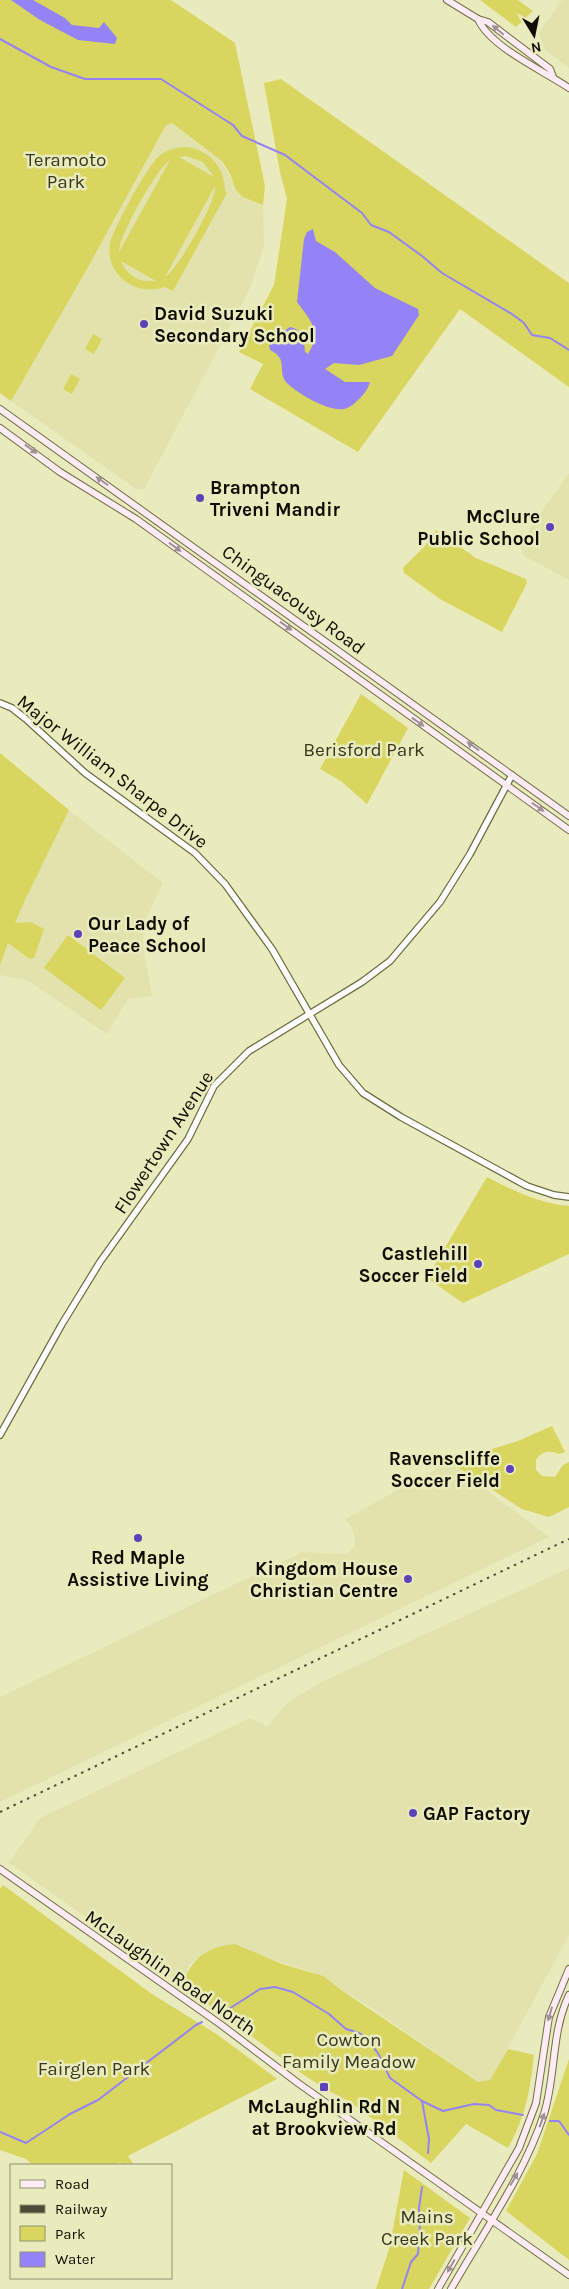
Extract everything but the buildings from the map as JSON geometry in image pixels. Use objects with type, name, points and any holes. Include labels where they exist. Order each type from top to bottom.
[{"type":"main road","points":[[448,0],[478,19],[488,22],[550,69],[552,77],[569,88]]},
{"type":"main road","name":"Chinguacousy Road","points":[[0,409],[569,816]]},
{"type":"main road","name":"Chinguacousy Road","points":[[0,428],[60,472],[136,518],[569,830]]},
{"type":"main road","name":"McLaughlin Road North","points":[[0,1869],[220,2024],[298,2083],[569,2275]]},
{"type":"main road","points":[[438,2289],[525,2135],[536,2103],[549,2017],[558,1991],[569,1969]]},
{"type":"main road","points":[[451,2289],[536,2137],[547,2103],[558,2027],[569,1995]]},
{"type":"street","name":"Major William Sharpe Drive","points":[[0,703],[12,708],[92,778],[195,853],[225,884],[249,916],[310,1014],[339,1065],[363,1093],[400,1117],[527,1186],[554,1195],[569,1197]]},
{"type":"street","name":"Flowertown Avenue","points":[[0,1435],[62,1324],[100,1262],[188,1139],[214,1086],[249,1051],[362,982],[390,962],[440,902],[470,854],[512,775]]},
{"type":"shaded area","points":[[562,0],[569,0],[569,68],[544,49],[539,32]]},
{"type":"shaded area","name":"David Suzuki Secondary School","points":[[172,123],[220,159],[240,195],[263,205],[264,246],[250,288],[213,359],[144,489],[136,489],[11,401],[87,269],[166,125]]},
{"type":"shaded area","name":"McClure Public School","points":[[569,473],[569,580],[524,556],[521,546],[532,525]]},
{"type":"shaded area","name":"Our Lady of Peace School","points":[[69,810],[163,883],[144,922],[143,946],[152,996],[128,999],[107,1034],[27,980],[0,975],[0,965],[24,900]]},
{"type":"shaded area","points":[[449,1462],[549,1537],[0,1802],[0,1697],[302,1552],[347,1554],[355,1546],[355,1537],[351,1526],[345,1519]]},
{"type":"shaded area","points":[[569,1568],[569,1935],[490,2081],[478,2082],[368,2006],[310,1971],[268,1958],[195,1959],[190,1964],[182,1985],[9,1863],[40,1818],[250,1718],[267,1727],[287,1703],[321,1682]]},
{"type":"green space","name":"Teramoto Park","points":[[0,0],[171,0],[235,43],[265,186],[263,205],[243,197],[236,190],[230,174],[222,161],[172,123],[166,125],[87,269],[11,401],[0,393]]},
{"type":"green space","points":[[480,0],[518,0],[533,11],[516,27]]},
{"type":"green space","points":[[281,79],[569,283],[569,387],[460,309],[358,452],[250,389],[263,364],[239,352],[274,285],[287,199],[280,172],[264,83]]},
{"type":"green space","points":[[183,147],[203,152],[215,162],[222,175],[227,193],[173,291],[165,287],[144,289],[134,286],[125,281],[113,266],[110,255],[112,237],[131,199],[153,163],[164,152]],"holes":[[[186,156],[203,162],[214,177],[179,157]],[[170,160],[119,252],[125,232],[132,218],[148,188]],[[215,186],[210,205],[196,234],[179,262],[165,277]],[[121,261],[156,281],[139,280],[130,274]]]},
{"type":"green space","points":[[93,334],[102,339],[94,354],[85,349]]},
{"type":"green space","points":[[71,374],[80,379],[72,394],[63,389]]},
{"type":"green space","points":[[436,530],[476,558],[526,579],[527,583],[502,632],[440,599],[404,573],[403,568],[424,547]]},
{"type":"green space","name":"Berisford Park","points":[[361,694],[408,728],[367,804],[341,781],[320,769]]},
{"type":"green space","points":[[0,753],[69,810],[15,923],[31,922],[44,929],[34,958],[30,959],[8,943],[0,965]]},
{"type":"green space","points":[[68,935],[125,978],[101,1010],[44,968]]},
{"type":"green space","points":[[487,1177],[517,1192],[547,1202],[569,1206],[569,1254],[463,1303],[427,1278]]},
{"type":"green space","points":[[552,1426],[565,1452],[559,1454],[552,1452],[544,1453],[536,1460],[536,1470],[542,1476],[555,1477],[563,1465],[569,1462],[569,1507],[549,1517],[522,1509],[449,1462],[518,1441]]},
{"type":"green space","name":"Fairglen Park","points":[[3,1885],[152,1994],[218,2035],[277,2079],[128,2156],[133,2164],[121,2164],[120,2162],[116,2164],[32,2164],[26,2159],[0,2150],[0,1889]]},
{"type":"green space","name":"Cowton Family Meadow","points":[[235,1944],[282,1964],[323,1976],[478,2082],[490,2080],[508,2049],[534,2055],[531,2080],[523,2114],[508,2148],[466,2124],[431,2163],[350,2102],[304,2075],[182,1985],[190,1968],[201,1956],[216,1948]]},
{"type":"green space","points":[[569,2059],[569,2260],[506,2211],[537,2154]]},
{"type":"green space","name":"Mains Creek Park","points":[[404,2170],[470,2218],[429,2289],[376,2289],[389,2249]]},
{"type":"water","points":[[11,0],[33,0],[65,18],[72,25],[99,28],[104,22],[117,38],[115,44],[78,40],[40,20]]},
{"type":"water","points":[[313,229],[316,241],[335,252],[375,288],[418,309],[419,315],[392,356],[359,365],[334,363],[325,369],[345,382],[370,382],[367,389],[353,405],[344,409],[330,408],[322,405],[305,396],[286,382],[282,373],[281,361],[276,353],[270,350],[269,345],[276,343],[284,331],[290,327],[295,328],[301,333],[305,352],[308,354],[312,346],[314,339],[313,327],[297,302],[304,239],[307,232]]},
{"type":"waterway","points":[[0,39],[51,67],[85,79],[161,79],[233,125],[242,136],[285,155],[362,213],[371,225],[389,232],[442,273],[512,314],[524,323],[532,335],[550,338],[569,350]]},
{"type":"waterway","points":[[221,2014],[260,1989],[275,1987],[293,1992],[329,2014],[346,2029],[359,2033],[368,2039],[379,2055],[390,2078],[422,2101],[443,2111],[474,2104],[489,2105],[496,2110],[523,2115]]},
{"type":"waterway","points":[[0,2132],[26,2143],[70,2114],[98,2100],[202,2022]]},
{"type":"waterway","points":[[422,2101],[429,2139],[428,2153]]},
{"type":"waterway","points":[[550,2121],[559,2121],[569,2135]]},
{"type":"waterway","points":[[402,2289],[411,2262],[418,2254],[419,2208],[422,2187]]},
{"type":"railway","points":[[0,1812],[569,1539]]},
{"type":"place","name":"David Suzuki Secondary School","points":[[144,324]]},
{"type":"place","name":"Brampton Triveni Mandir","points":[[200,498]]},
{"type":"place","name":"McClure Public School","points":[[550,527]]},
{"type":"place","name":"Our Lady of Peace School","points":[[78,934]]},
{"type":"place","name":"Castlehill Soccer Field","points":[[478,1264]]},
{"type":"place","name":"Ravenscliffe Soccer Field","points":[[510,1469]]},
{"type":"place","name":"Red Maple Assistive Living","points":[[138,1538]]},
{"type":"place","name":"Kingdom House Christian Centre","points":[[408,1579]]},
{"type":"place","name":"GAP Factory","points":[[413,1813]]},
{"type":"place","name":"McLaughlin Rd N at Brookview Rd","points":[[324,2087]]}]
